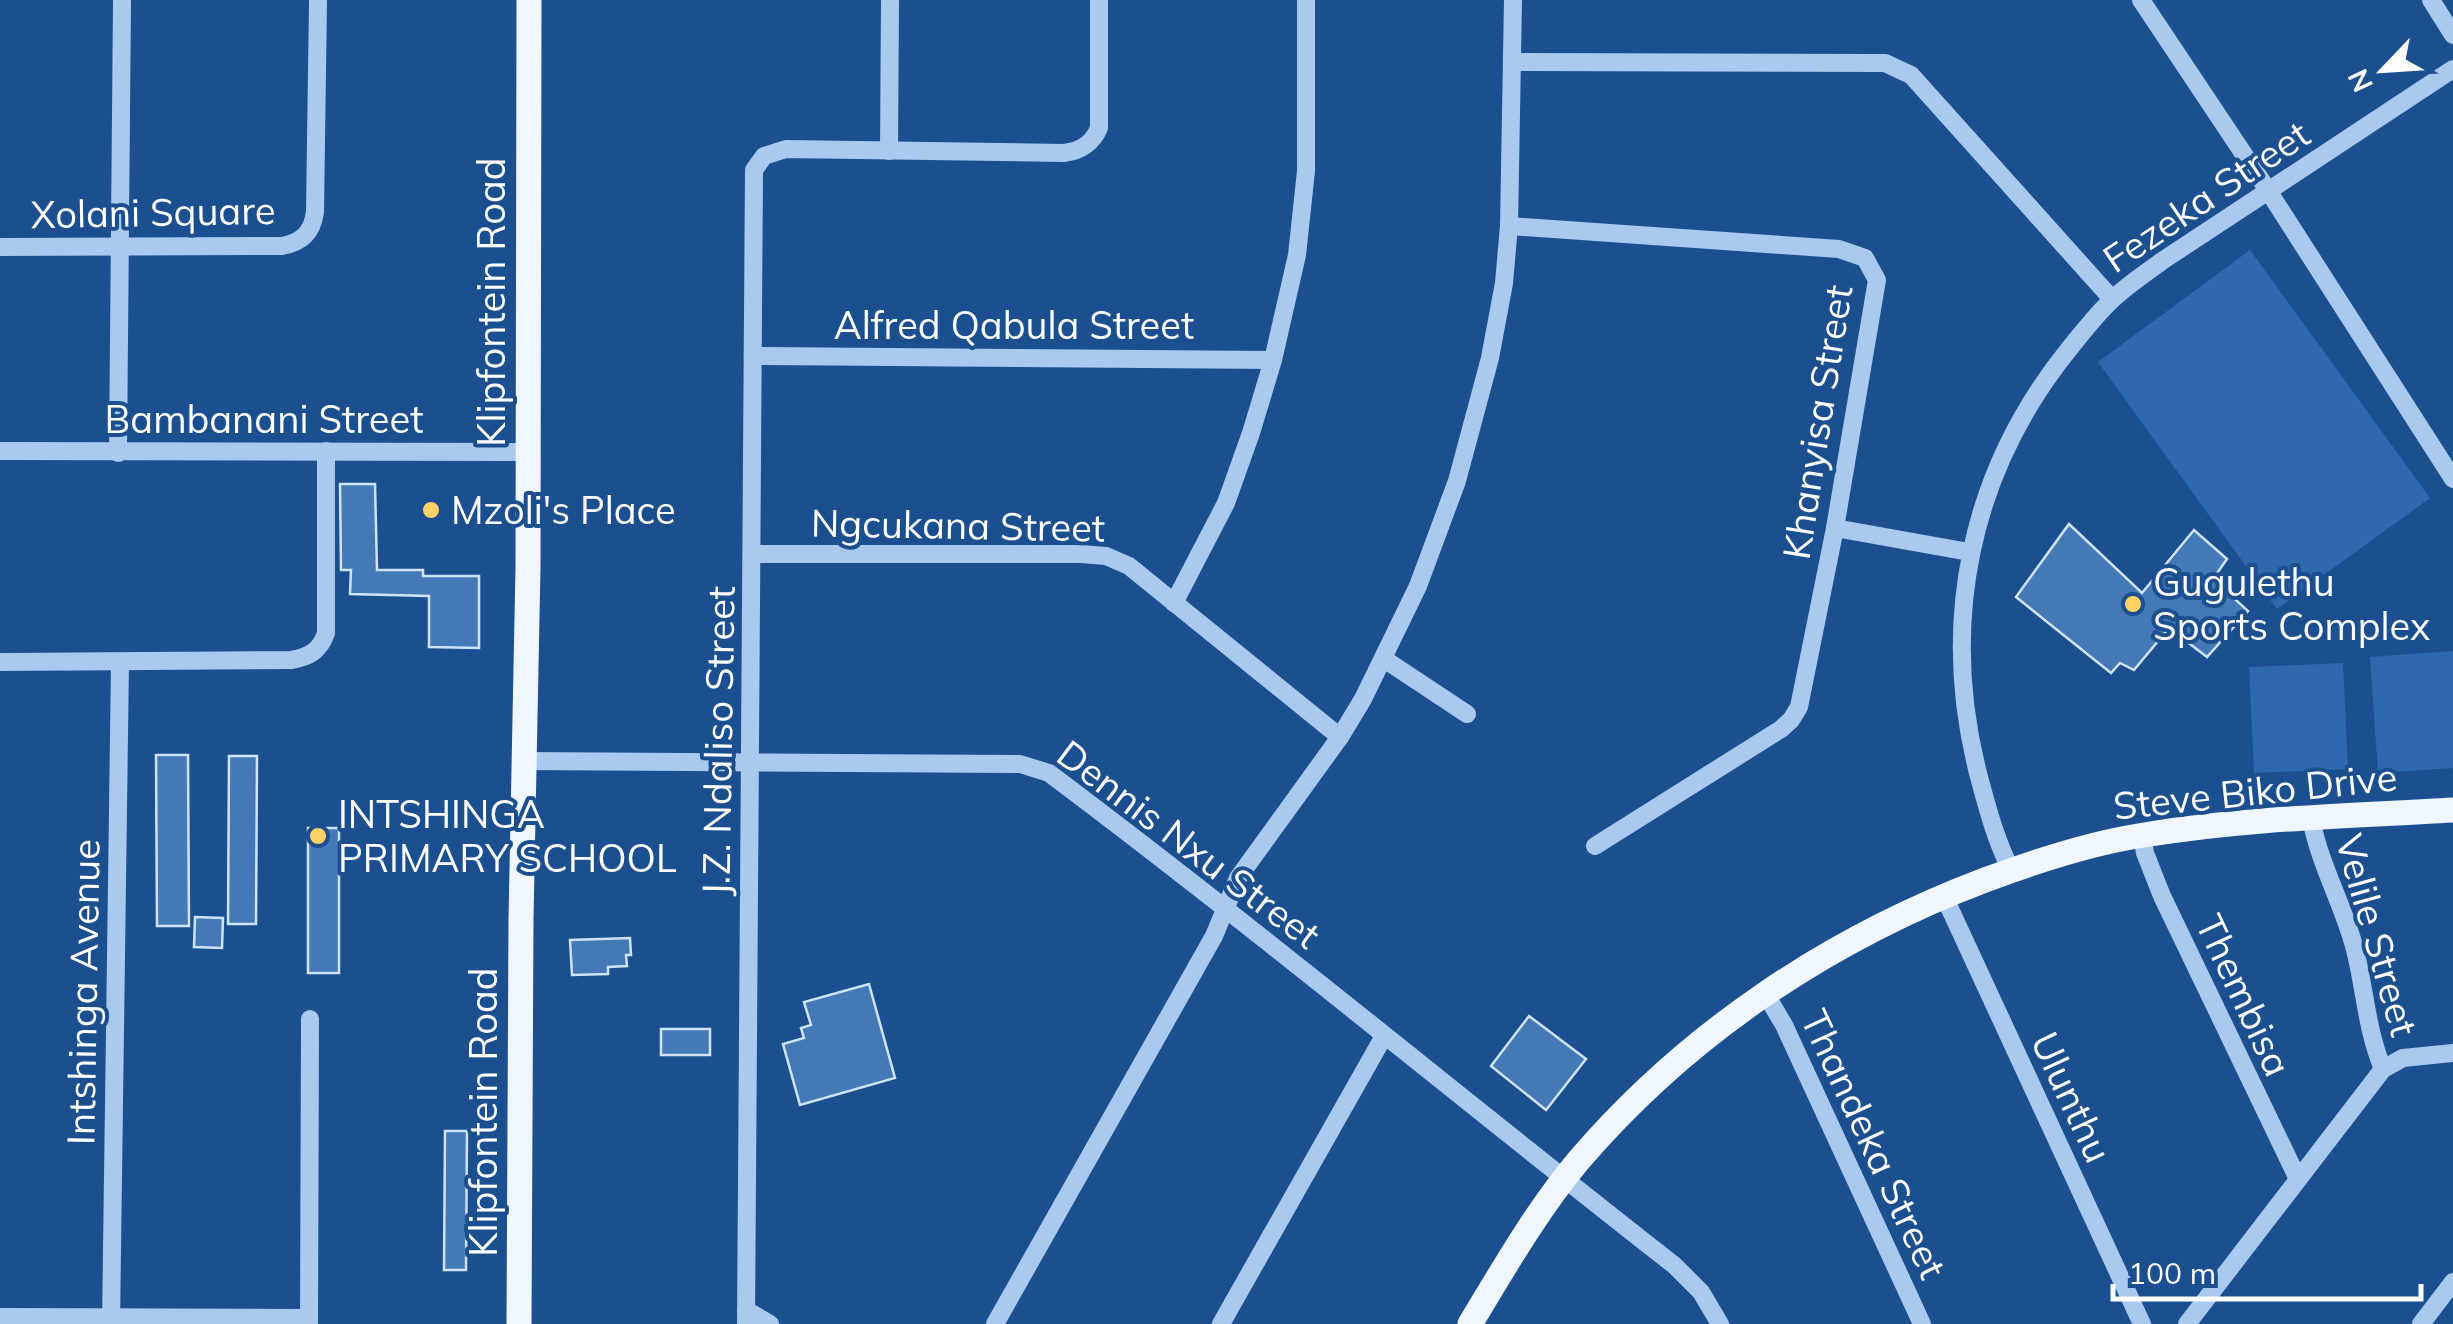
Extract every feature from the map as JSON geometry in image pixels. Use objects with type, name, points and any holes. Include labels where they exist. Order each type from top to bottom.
[{"type":"main road","name":"Klipfontein Road","points":[[520,1324],[529,0]]},
{"type":"main road","name":"Steve Biko Drive","points":[[1470,1324],[1564,1179],[1634,1101],[1731,1017],[1852,939],[1944,896],[2081,848],[2142,835],[2311,818],[2453,810]]},
{"type":"street","points":[[118,452],[122,0]]},
{"type":"street","name":"Xolani Square","points":[[0,246],[282,246],[306,236],[313,223],[315,203],[318,0]]},
{"type":"street","points":[[890,0],[889,151],[1064,153],[1088,145],[1098,128],[1099,0]]},
{"type":"street","points":[[1174,603],[1226,503],[1274,360],[1304,208],[1306,0]]},
{"type":"street","points":[[996,1324],[1214,936],[1238,878],[1340,737],[1384,659],[1418,586],[1457,481],[1490,358],[1510,226],[1513,0]]},
{"type":"street","points":[[2141,0],[2453,479]]},
{"type":"street","points":[[2431,0],[2453,35]]},
{"type":"street","points":[[1514,62],[1884,63],[1899,67],[1911,74],[2112,300]]},
{"type":"street","name":"Fezeka Street","points":[[2011,870],[1992,826],[1971,746],[1960,658],[1969,552],[2007,446],[2026,410],[2050,372],[2112,300],[2162,260],[2453,69]]},
{"type":"street","name":"J.Z. Ndaliso Street","points":[[746,1317],[754,177],[759,160],[769,153],[889,151]]},
{"type":"street","name":"Khanyisa Street","points":[[1510,226],[1839,250],[1865,258],[1877,280],[1835,528],[1799,706],[1791,720],[1595,846]]},
{"type":"street","name":"Alfred Qabula Street","points":[[755,356],[1274,360]]},
{"type":"street","name":"Bambanani Street","points":[[0,451],[528,452]]},
{"type":"street","points":[[0,662],[291,660],[309,656],[319,648],[326,633],[326,451]]},
{"type":"street","points":[[1835,528],[1969,552]]},
{"type":"street","name":"Ngcukana Street","points":[[753,554],[1106,556],[1122,561],[1340,737]]},
{"type":"street","points":[[1384,659],[1467,714]]},
{"type":"street","name":"Intshinga Avenue","points":[[110,1321],[120,662]]},
{"type":"street","name":"Dennis Nxu Street","points":[[524,761],[1035,766],[1050,772],[1226,905],[1688,1277],[1702,1292],[1720,1324]]},
{"type":"street","name":"Velile Street","points":[[2311,818],[2319,854],[2353,942],[2367,1023],[2383,1069]]},
{"type":"street","name":"Thembisa","points":[[2142,835],[2162,896],[2298,1179]]},
{"type":"street","name":"Ulunthu","points":[[1944,896],[2142,1324]]},
{"type":"street","name":"Thandeka Street","points":[[1765,993],[1784,1025],[1922,1324]]},
{"type":"street","points":[[0,1317],[309,1321],[310,1018]]},
{"type":"street","points":[[1221,1324],[1384,1036]]},
{"type":"street","points":[[2187,1324],[2383,1069],[2404,1058],[2453,1053]]},
{"type":"street","points":[[2421,1324],[2453,1282]]},
{"type":"street","points":[[746,1317],[770,1324]]},
{"type":"shaded area","points":[[2250,250],[2430,498],[2277,609],[2098,362]]},
{"type":"shaded area","points":[[2453,651],[2453,768],[2378,773],[2370,657]]},
{"type":"shaded area","points":[[2343,663],[2348,769],[2254,773],[2249,667]]},
{"type":"building","points":[[340,484],[375,484],[377,570],[423,570],[423,576],[479,576],[479,648],[429,647],[429,596],[350,594],[351,570],[341,570]]},
{"type":"building","name":"Gugulethu Sports Complex","points":[[2069,524],[2142,593],[2194,530],[2227,559],[2213,579],[2248,611],[2207,657],[2169,628],[2134,670],[2120,663],[2111,673],[2016,597]]},
{"type":"building","points":[[156,755],[188,755],[189,926],[157,926]]},
{"type":"building","points":[[229,756],[257,756],[256,924],[228,924]]},
{"type":"building","points":[[308,828],[339,828],[339,973],[308,973]]},
{"type":"building","points":[[195,917],[223,918],[222,948],[194,947]]},
{"type":"building","points":[[630,938],[627,966],[608,967],[608,974],[572,975],[570,940]]},
{"type":"building","points":[[869,984],[895,1078],[800,1105],[783,1044],[804,1038],[801,1028],[811,1025],[804,1002]]},
{"type":"building","points":[[1529,1016],[1586,1059],[1546,1110],[1491,1066]]},
{"type":"building","points":[[661,1029],[710,1029],[710,1055],[661,1055]]},
{"type":"building","points":[[445,1131],[467,1131],[466,1270],[444,1270]]},
{"type":"place","name":"Mzoli's Place","points":[[431,510]]},
{"type":"place","name":"Gugulethu Sports Complex","points":[[2133,604]]},
{"type":"place","name":"INTSHINGA PRIMARY SCHOOL","points":[[318,836]]}]
